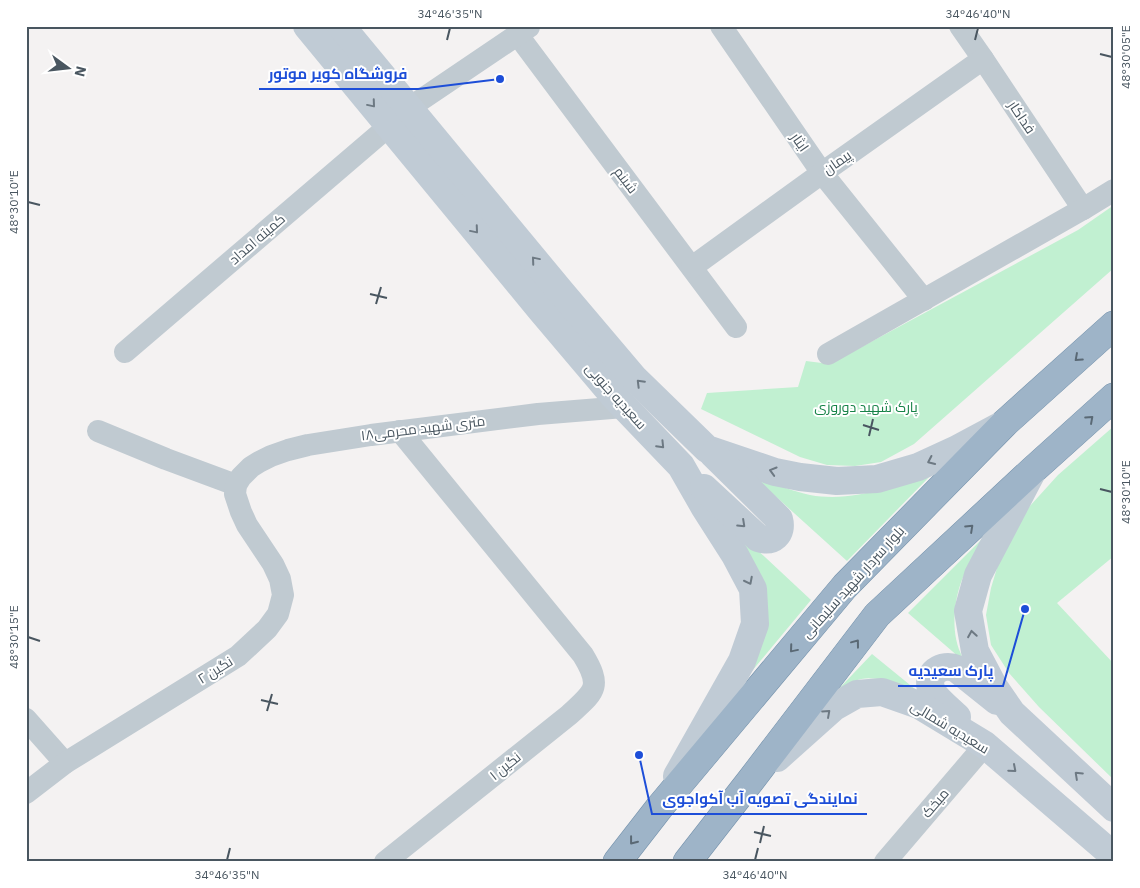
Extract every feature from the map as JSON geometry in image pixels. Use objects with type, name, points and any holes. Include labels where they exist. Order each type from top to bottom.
[{"type":"highway","name":"بلوار سردار شهید سلیمانی","points":[[617,862],[659,808],[845,586],[1006,423],[1114,325]]},
{"type":"highway","points":[[687,862],[877,615],[1114,397]]},
{"type":"main road","name":"سعیدیه جنوبی","points":[[307,26],[399,117],[561,292],[634,378],[707,449],[775,472],[800,477],[837,481],[877,479],[918,467],[1006,423]]},
{"type":"main road","name":"سعیدیه جنوبی","points":[[341,26],[399,117],[541,310],[624,407],[681,466],[753,589],[755,624],[742,662],[659,808]]},
{"type":"main road","points":[[681,466],[758,538],[767,540],[776,536],[780,528],[780,519],[707,449]]},
{"type":"main road","points":[[1012,713],[994,687],[975,651],[968,611],[978,575],[1034,469]]},
{"type":"main road","points":[[985,745],[932,692],[932,675],[936,671],[946,666],[957,670],[1012,713],[1114,808]]},
{"type":"main road","name":"سعیدیه شمالی","points":[[751,780],[834,707],[857,694],[882,692],[919,706],[985,745],[1114,856]]},
{"type":"street","name":"ایثار","points":[[721,26],[822,173],[924,300]]},
{"type":"street","name":"فداکار","points":[[960,26],[1083,209]]},
{"type":"street","name":"کمیته امداد","points":[[124,352],[399,117],[523,30]]},
{"type":"street","name":"شبنم","points":[[523,30],[736,327]]},
{"type":"street","name":"پیمان","points":[[692,267],[983,59]]},
{"type":"street","points":[[828,354],[1114,190]]},
{"type":"street","name":"۱۸متری شهید محرمی","points":[[236,485],[251,467],[271,456],[308,445],[400,431],[538,414],[624,407]]},
{"type":"street","name":"نگین ۱","points":[[385,862],[569,715],[589,697],[594,686],[594,677],[583,655],[400,431]]},
{"type":"street","points":[[98,432],[236,485]]},
{"type":"street","name":"نگین ۲","points":[[26,794],[65,762],[238,656],[267,630],[278,614],[283,595],[280,579],[273,564],[247,525],[235,494],[236,485]]},
{"type":"street","points":[[26,718],[65,762]]},
{"type":"street","name":"میخک","points":[[885,862],[985,745]]},
{"type":"green space","name":"پارک شهید دوروزی","points":[[1114,205],[1114,268],[914,444],[881,462],[855,466],[827,465],[800,457],[701,409],[707,393],[798,387],[806,361],[830,364],[1078,230]]},
{"type":"green space","points":[[1114,426],[1114,556],[1057,603],[1114,664],[1114,780],[1039,707],[1009,673],[991,645],[986,615],[991,588],[1000,558],[1029,507],[1058,475]]},
{"type":"green space","points":[[936,470],[847,561],[752,475],[810,495],[842,497],[874,491]]},
{"type":"green space","points":[[723,518],[811,600],[747,677],[764,632],[768,610],[766,595]]},
{"type":"green space","points":[[986,535],[965,573],[956,602],[955,635],[961,654],[967,664],[908,613]]},
{"type":"green space","points":[[872,654],[926,698],[901,686],[872,678],[855,681],[832,696]]},
{"type":"place","name":"فروشگاه کویر موتور","points":[[500,79]]},
{"type":"place","name":"پارک سعیدیه","points":[[1025,609]]},
{"type":"place","name":"نمایندگی تصویه آب آکواجوی","points":[[639,755]]}]
